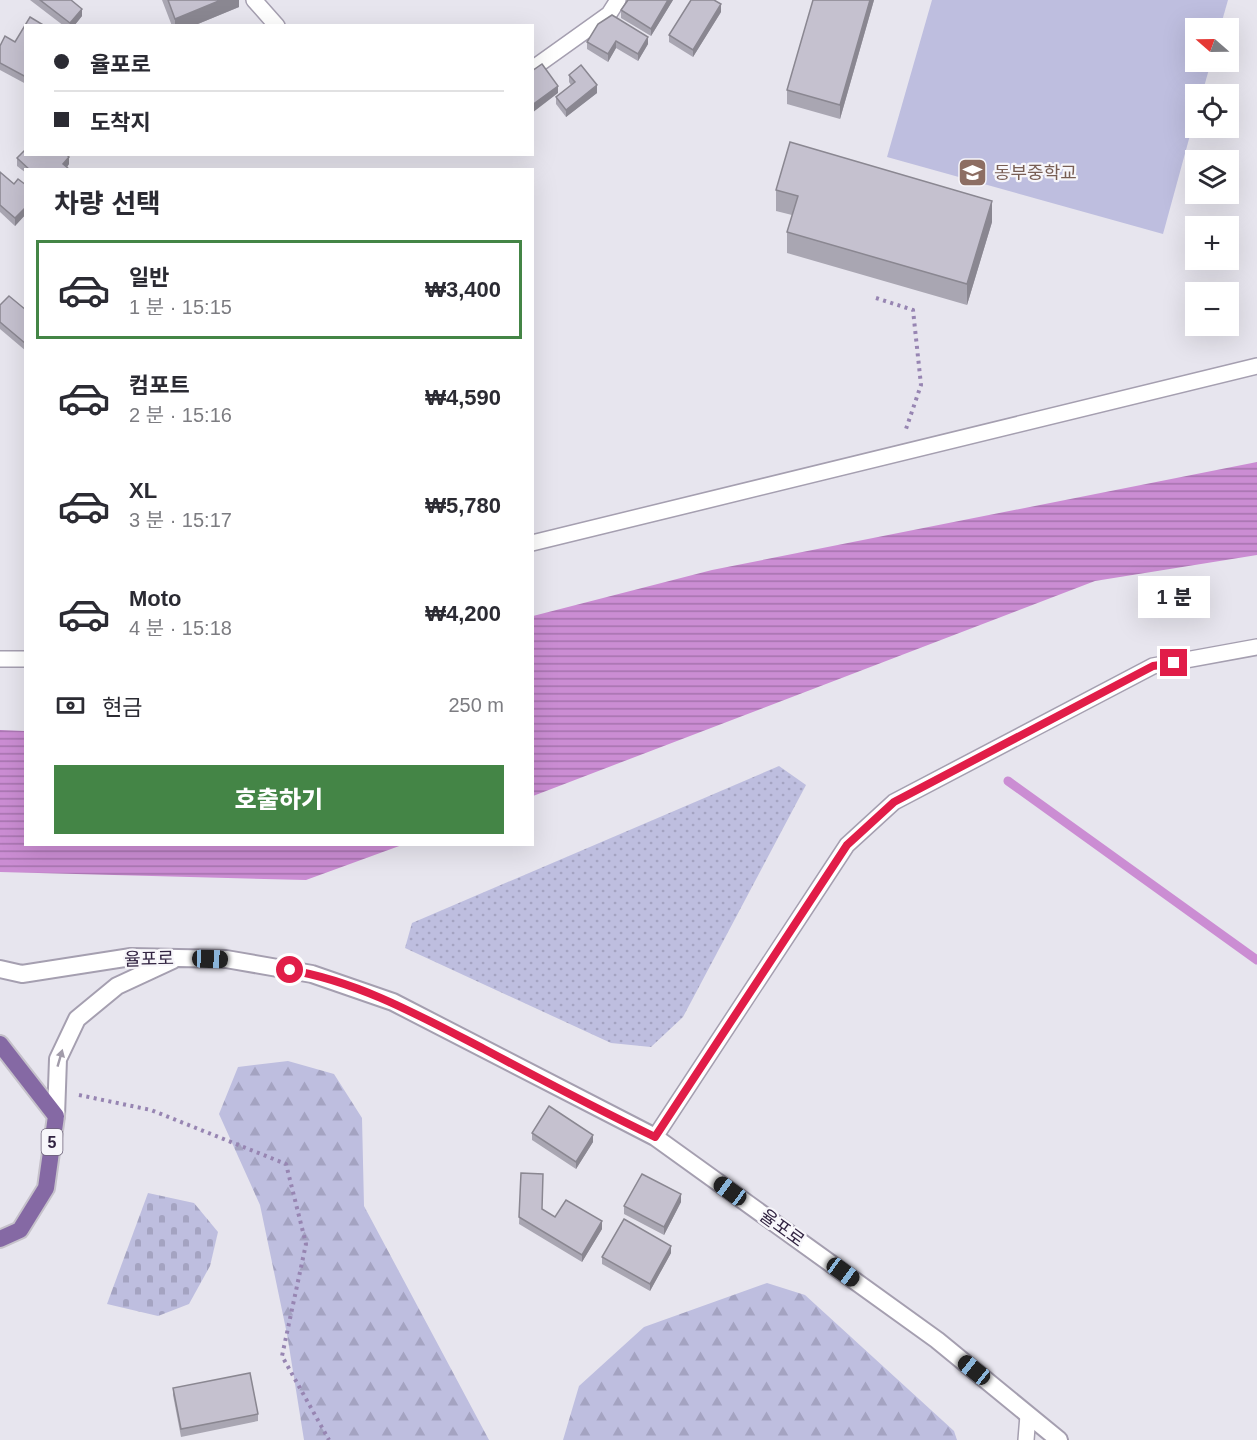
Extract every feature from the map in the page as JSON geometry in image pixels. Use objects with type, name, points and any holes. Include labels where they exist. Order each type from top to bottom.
[{"type":"main road","name":"5","points":[[0,1044],[56,1116],[46,1188],[20,1230],[0,1239]]},
{"type":"street","name":"율포로","points":[[0,969],[22,974],[131,957],[226,959],[312,974],[393,1002],[655,1137],[937,1340],[1059,1440]]},
{"type":"street","points":[[56,1116],[58,1059],[77,1019],[117,986],[177,958]]},
{"type":"lane","points":[[254,0],[275,24]]},
{"type":"lane","points":[[534,68],[609,14],[618,0]]},
{"type":"lane","points":[[534,543],[1257,366]]},
{"type":"lane","points":[[655,1137],[847,845],[894,802],[1153,666],[1257,647]]},
{"type":"lane","points":[[0,658],[24,659]]},
{"type":"lane","points":[[1026,1440],[1028,1415]]},
{"type":"path","points":[[876,298],[913,310],[921,385],[897,455]]},
{"type":"path","points":[[56,1090],[151,1110],[286,1164],[306,1244],[282,1356],[329,1440]]},
{"type":"green space","points":[[932,0],[1228,0],[1223,18],[1185,18],[1185,72],[1208,72],[1205,84],[1185,84],[1185,138],[1189,138],[1163,234],[887,157]]},
{"type":"green space","points":[[779,766],[806,785],[683,1017],[651,1047],[611,1043],[405,948],[412,923]]},
{"type":"green space","points":[[288,1061],[334,1074],[362,1118],[364,1206],[489,1440],[304,1440],[287,1334],[260,1205],[219,1114],[238,1067]]},
{"type":"green space","points":[[148,1193],[194,1203],[218,1232],[210,1266],[189,1304],[158,1316],[107,1304]]},
{"type":"green space","points":[[767,1283],[805,1295],[954,1431],[957,1440],[563,1440],[579,1386],[644,1327]]},
{"type":"shaded area","points":[[1257,462],[1257,555],[1095,581],[534,796],[534,616],[712,570]]},
{"type":"shaded area","points":[[0,730],[24,731],[24,846],[399,846],[306,880],[0,872]]},
{"type":"building","points":[[40,0],[71,0],[82,9],[70,23]]},
{"type":"building","points":[[168,0],[221,0],[175,19]]},
{"type":"building","points":[[628,0],[668,0],[651,29],[621,10]]},
{"type":"building","points":[[691,0],[714,0],[721,4],[693,50],[669,35]]},
{"type":"building","points":[[813,0],[870,0],[840,105],[787,90]]},
{"type":"building","points":[[612,15],[648,37],[638,54],[616,41],[608,54],[587,42],[598,24]]},
{"type":"building","points":[[30,17],[42,24],[26,24]]},
{"type":"building","points":[[24,27],[24,76],[0,63],[0,46],[5,36],[15,42]]},
{"type":"building","points":[[542,64],[558,86],[534,104],[534,70]]},
{"type":"building","points":[[581,65],[597,85],[566,110],[556,97],[575,82],[569,75]]},
{"type":"building","points":[[790,142],[992,201],[967,284],[787,232],[798,196],[776,190]]},
{"type":"building","points":[[24,151],[24,156],[69,157],[63,164],[68,168],[28,168],[17,158]]},
{"type":"building","points":[[0,172],[14,184],[18,179],[24,184],[24,209],[15,218],[0,205]]},
{"type":"building","points":[[9,296],[24,308],[24,342],[0,322],[0,305]]},
{"type":"building","points":[[549,1106],[593,1135],[576,1162],[532,1133]]},
{"type":"building","points":[[521,1173],[543,1174],[542,1209],[555,1217],[566,1200],[602,1221],[582,1255],[519,1217]]},
{"type":"building","points":[[642,1174],[681,1194],[664,1227],[624,1206]]},
{"type":"building","points":[[624,1219],[671,1246],[650,1284],[602,1257]]},
{"type":"building","points":[[250,1373],[258,1414],[181,1429],[173,1388]]},
{"type":"waterway","points":[[1008,781],[1257,960]]},
{"type":"place","name":"동부중학교","points":[[973,173]]},
{"type":"route","points":[[290,970],[312,974],[393,1002],[655,1137],[847,845],[894,802],[1153,666],[1174,663]]}]
